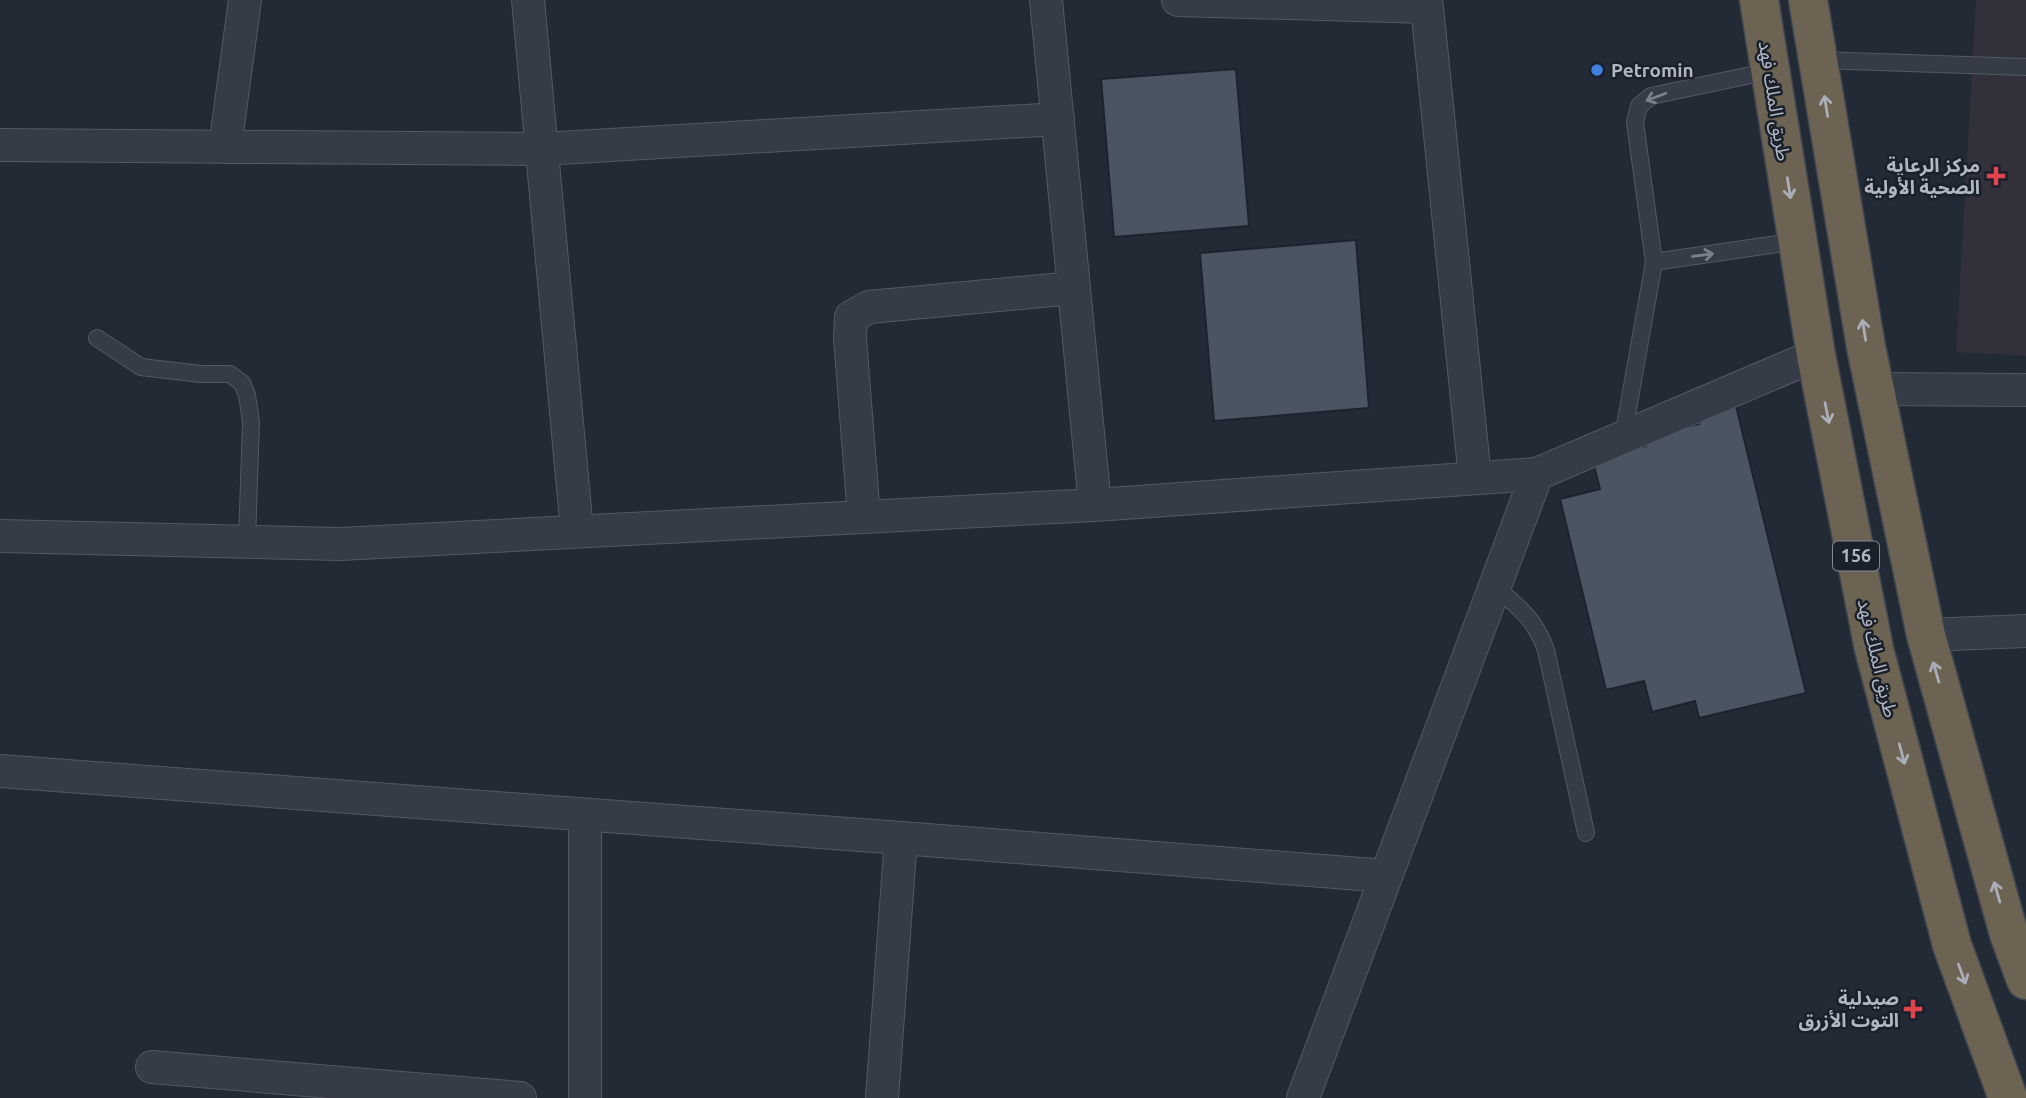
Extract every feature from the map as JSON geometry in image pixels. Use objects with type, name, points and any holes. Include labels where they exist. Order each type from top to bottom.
[{"type":"highway","name":"طريق الملك فهد","points":[[1759,0],[1816,355],[1874,649],[1952,945],[2008,1098]]},
{"type":"highway","name":"156","points":[[1808,0],[1875,389],[1926,635],[2022,958]]},
{"type":"street","points":[[225,147],[244,0]]},
{"type":"street","points":[[528,0],[577,531]]},
{"type":"street","points":[[1046,0],[1095,505]]},
{"type":"street","points":[[1178,0],[1429,3],[1475,478]]},
{"type":"street","points":[[0,145],[542,149],[1058,119]]},
{"type":"street","points":[[864,517],[850,338],[851,317],[869,307],[1074,288]]},
{"type":"street","points":[[0,536],[340,544],[1095,505],[1537,474],[1816,355]]},
{"type":"street","points":[[1875,389],[2026,390]]},
{"type":"street","points":[[1303,1098],[1537,474]]},
{"type":"street","points":[[1926,635],[2026,631]]},
{"type":"street","points":[[0,771],[1387,876]]},
{"type":"street","points":[[585,815],[585,1098]]},
{"type":"street","points":[[882,1098],[901,838]]},
{"type":"street","points":[[152,1067],[520,1098]]},
{"type":"lane","points":[[1819,60],[2026,67]]},
{"type":"lane","points":[[1623,438],[1654,262],[1635,122],[1639,106],[1651,96],[1770,71]]},
{"type":"lane","points":[[1654,262],[1798,241]]},
{"type":"lane","points":[[97,338],[141,367],[201,374],[230,374],[242,383],[247,395],[251,422],[247,541]]},
{"type":"lane","points":[[1495,587],[1527,614],[1539,631],[1546,650],[1586,833]]},
{"type":"shaded area","name":"مركز الرعاية الصحية الأولية","points":[[1976,0],[2026,0],[2026,356],[1956,352]]},
{"type":"building","points":[[1236,69],[1249,226],[1114,237],[1101,79]]},
{"type":"building","points":[[1356,240],[1369,408],[1214,421],[1200,253]]},
{"type":"building","points":[[1736,406],[1806,693],[1699,718],[1695,701],[1652,712],[1644,681],[1606,690],[1560,499],[1600,489],[1592,458],[1646,446],[1643,437],[1699,424],[1697,416]]},
{"type":"place","name":"Petromin","points":[[1597,70]]},
{"type":"place","name":"مركز الرعاية الصحية الأولية","points":[[1996,176]]},
{"type":"place","name":"صيدلية التوت الأزرق","points":[[1913,1009]]}]
